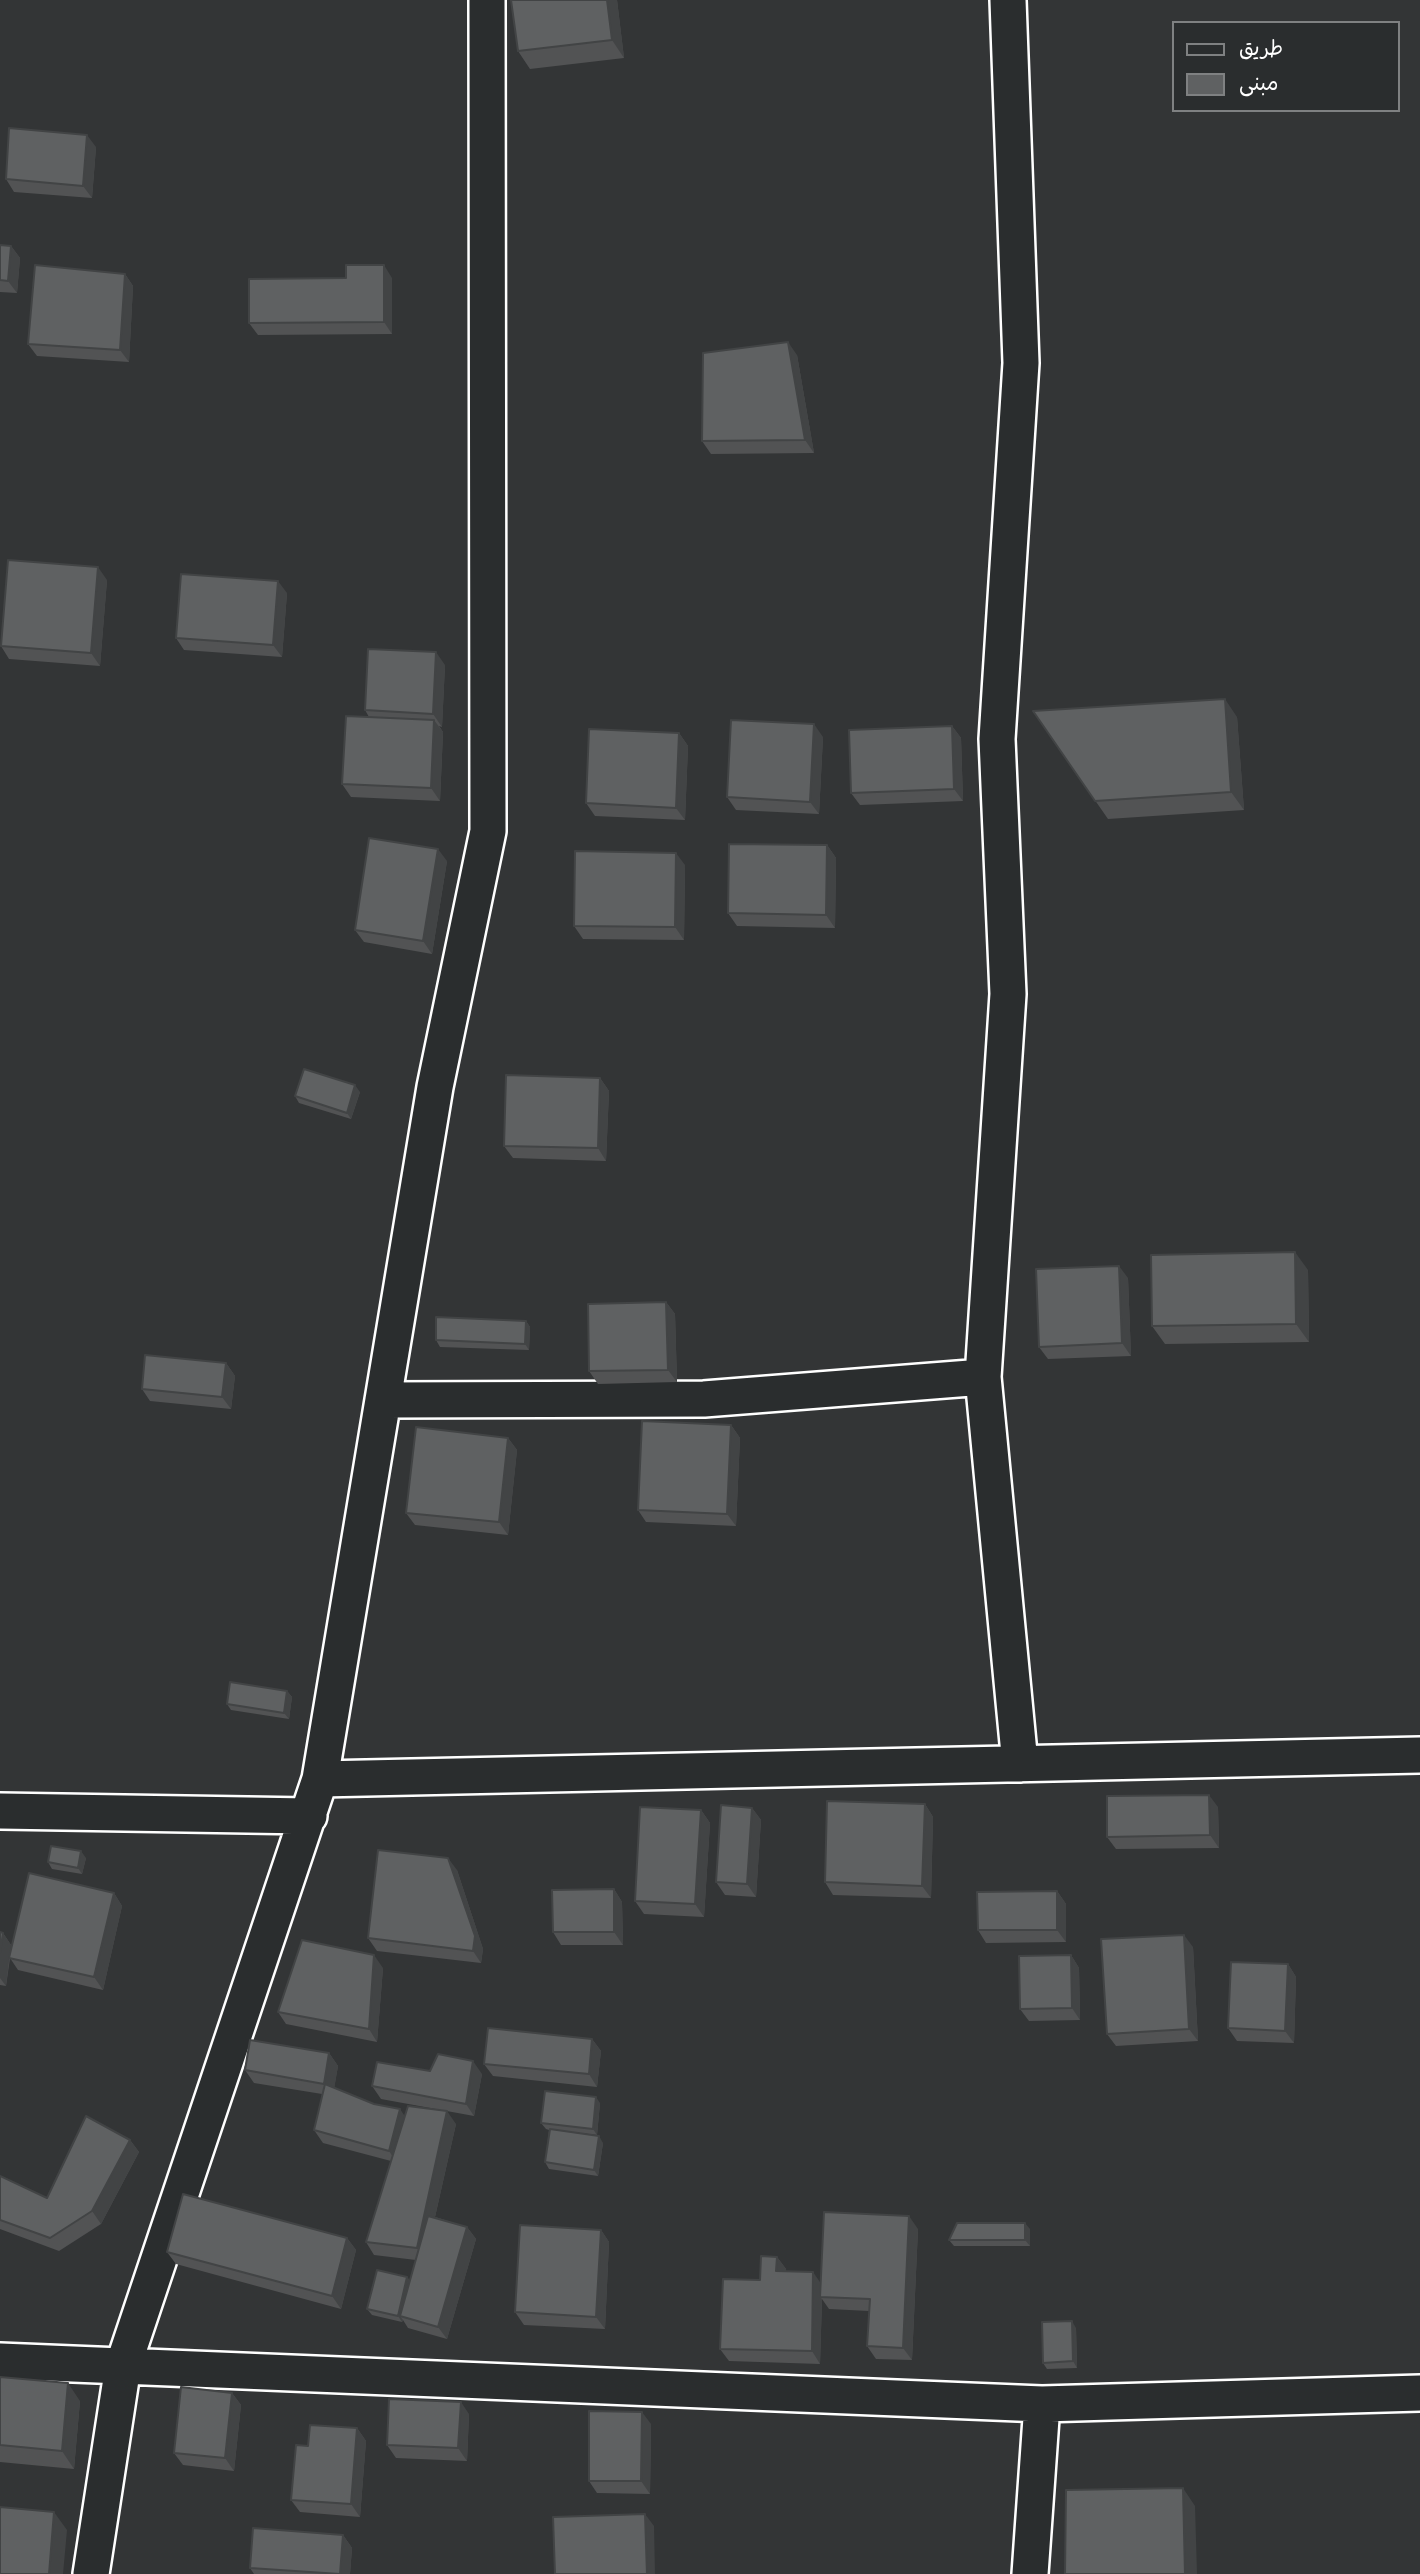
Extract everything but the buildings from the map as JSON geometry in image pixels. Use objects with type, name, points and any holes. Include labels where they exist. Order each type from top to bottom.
[{"type":"street","points":[[91,2574],[123,2366],[320,1779],[436,1087],[488,831],[487,0]]},
{"type":"street","points":[[1008,0],[1021,363],[997,739],[1008,994],[983,1377],[1020,1764]]},
{"type":"street","points":[[383,1400],[704,1399],[983,1377]]},
{"type":"street","points":[[320,1779],[1420,1755]]},
{"type":"street","points":[[0,1811],[309,1816]]},
{"type":"street","points":[[0,2361],[1042,2404],[1420,2393]]},
{"type":"street","points":[[1030,2574],[1042,2404]]}]
